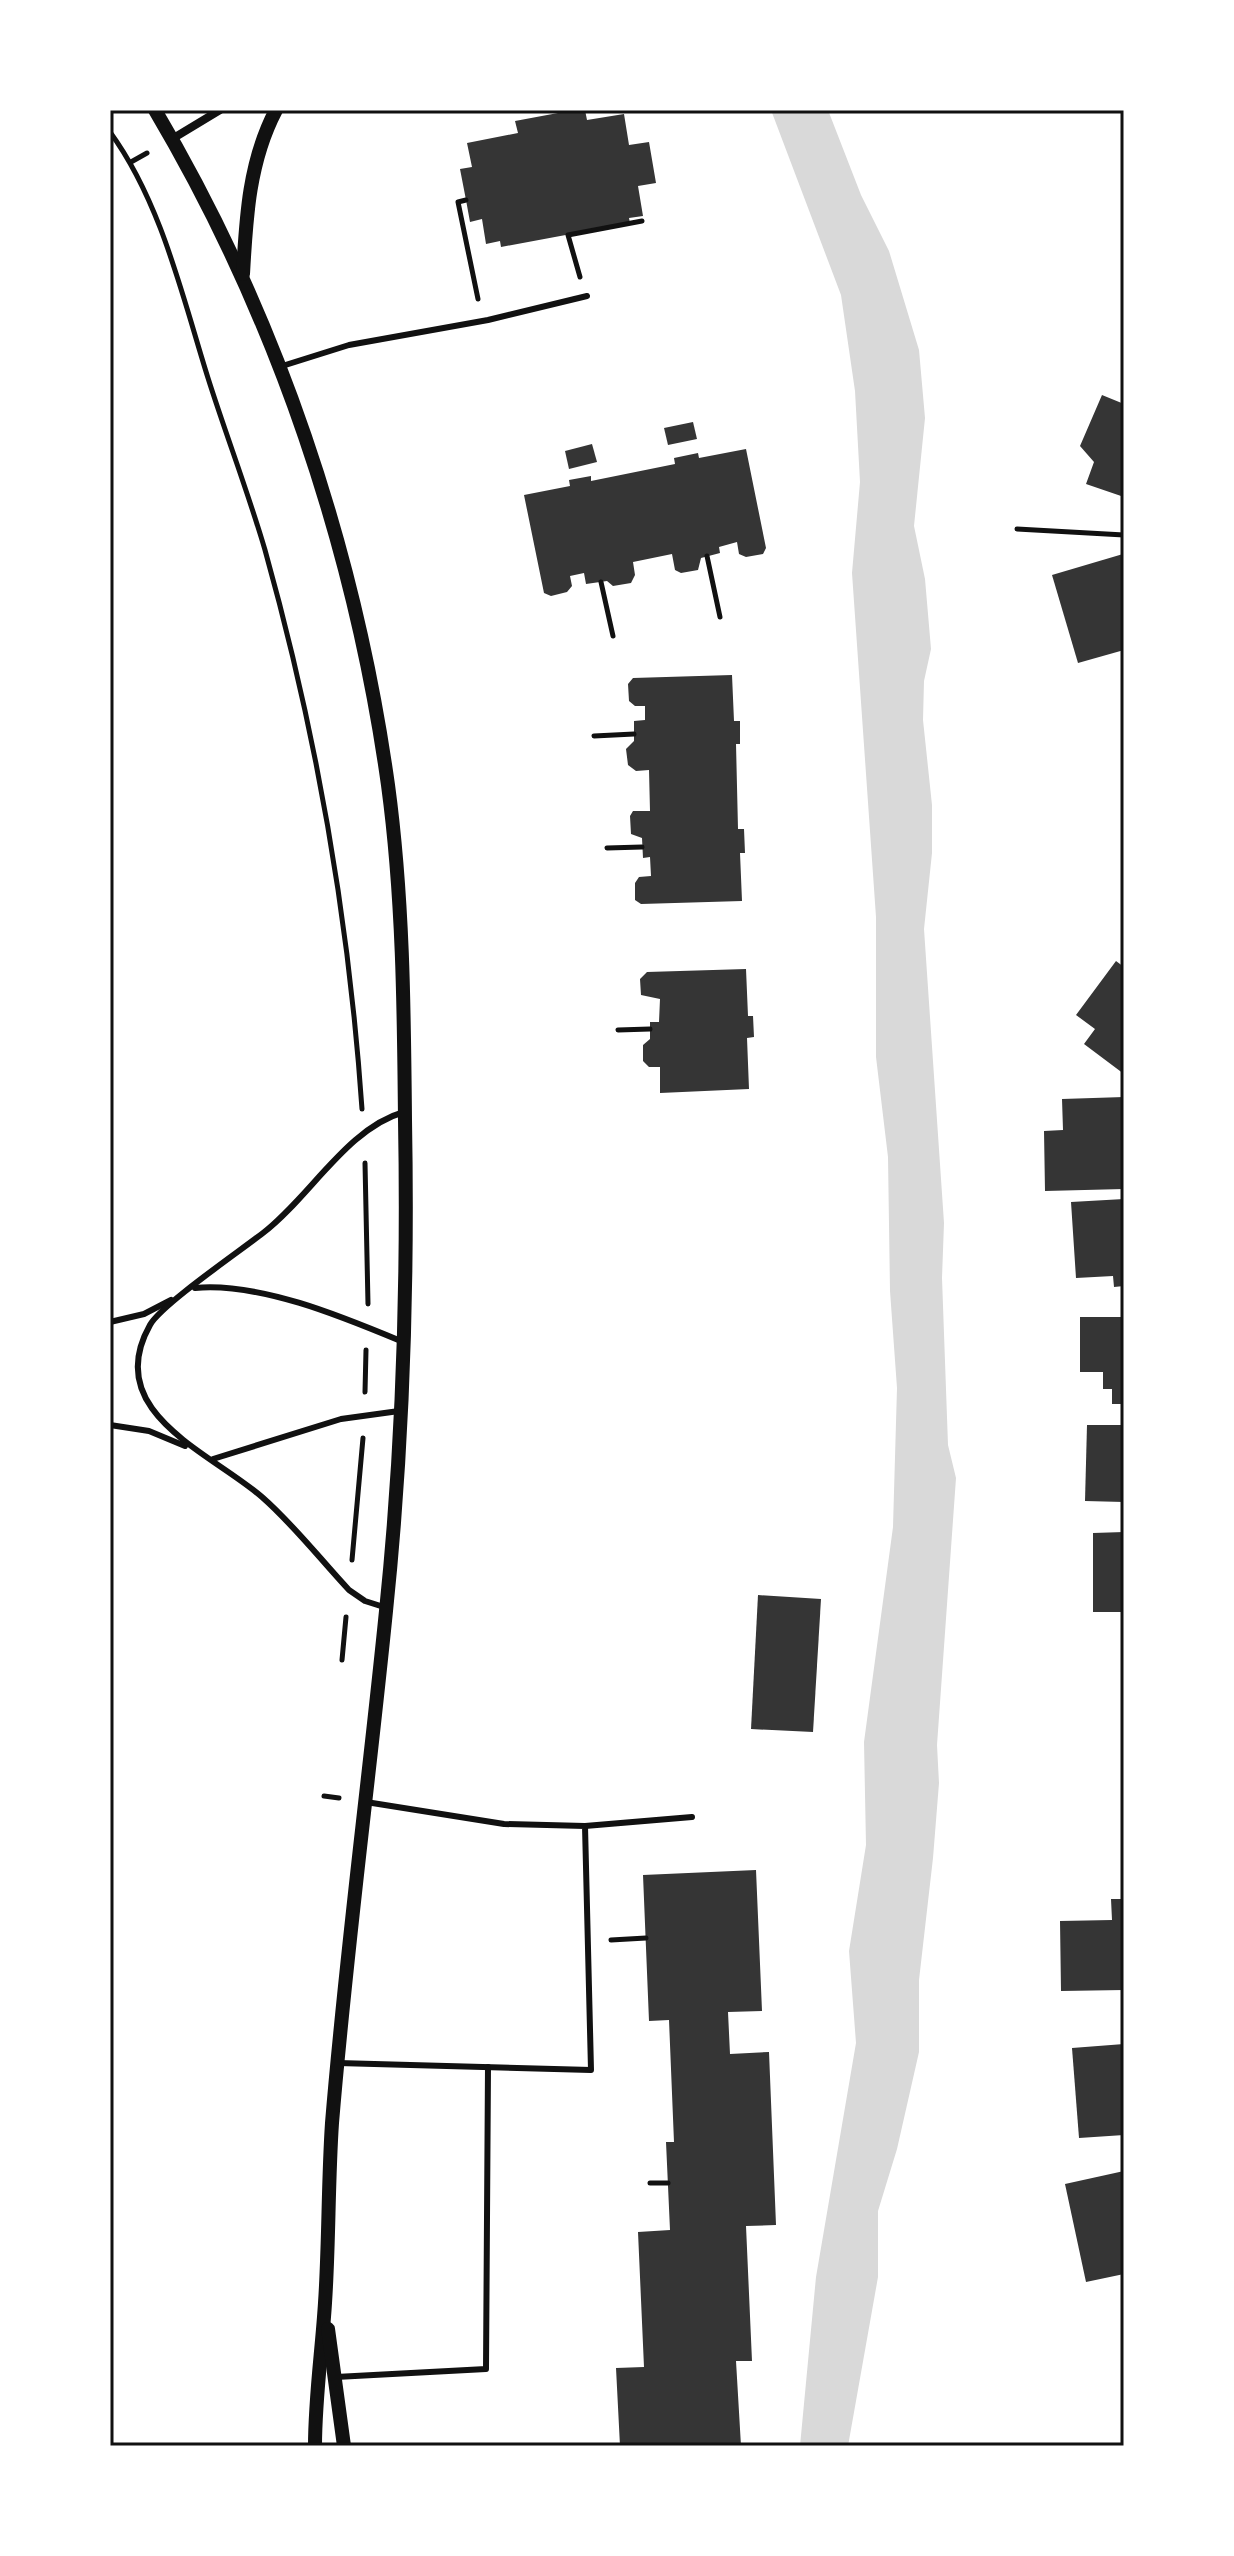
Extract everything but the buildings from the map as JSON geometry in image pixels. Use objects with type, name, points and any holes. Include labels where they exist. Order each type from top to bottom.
[{"type":"street","points":[[155,110],[243,279],[279,367],[348,578],[379,726],[399,896],[405,1111],[406,1344],[387,1608],[338,2063],[315,2446]]},
{"type":"street","points":[[172,139],[220,110]]},
{"type":"street","points":[[243,279],[248,197],[259,151],[276,110]]},
{"type":"street","points":[[325,2305],[344,2446]]},
{"type":"lane","points":[[279,367],[349,345],[488,320],[587,296]]},
{"type":"lane","points":[[387,1608],[365,1601],[349,1590],[290,1524],[216,1460],[177,1436],[157,1418],[143,1396],[138,1369],[140,1348],[151,1322],[270,1228],[364,1131],[386,1117],[405,1111]]},
{"type":"lane","points":[[110,1322],[144,1314],[193,1288],[223,1285],[270,1296],[367,1327],[406,1344]]},
{"type":"lane","points":[[110,1425],[149,1431],[216,1460],[341,1419],[402,1410]]},
{"type":"lane","points":[[366,1802],[504,1824],[585,1826],[692,1817]]},
{"type":"lane","points":[[338,2063],[591,2070],[585,1826]]},
{"type":"lane","points":[[317,2376],[486,2369],[488,2067]]},
{"type":"path","points":[[110,132],[131,162],[193,329],[276,590],[318,767],[351,970]]},
{"type":"path","points":[[131,162],[152,150]]},
{"type":"path","points":[[466,200],[458,202],[474,289],[488,320]]},
{"type":"path","points":[[578,272],[568,235],[642,221]]},
{"type":"path","points":[[1017,529],[1124,535]]},
{"type":"path","points":[[707,556],[720,617]]},
{"type":"path","points":[[601,582],[613,636]]},
{"type":"path","points":[[594,736],[634,734]]},
{"type":"path","points":[[607,848],[642,847]]},
{"type":"path","points":[[618,1030],[650,1029]]},
{"type":"path","points":[[588,1942],[646,1938]]},
{"type":"path","points":[[650,2183],[668,2183]]},
{"type":"shaded area","points":[[771,110],[828,110],[861,195],[889,251],[919,350],[925,418],[914,526],[925,579],[931,649],[924,681],[923,720],[932,805],[932,853],[924,929],[944,1223],[942,1278],[948,1445],[956,1478],[937,1745],[939,1783],[919,1980],[919,2052],[897,2149],[878,2211],[878,2277],[848,2446],[800,2446],[816,2277],[856,2043],[849,1951],[866,1845],[864,1742],[893,1527],[897,1388],[890,1291],[888,1157],[876,1057],[876,917],[852,573],[860,482],[855,391],[841,295]]}]
